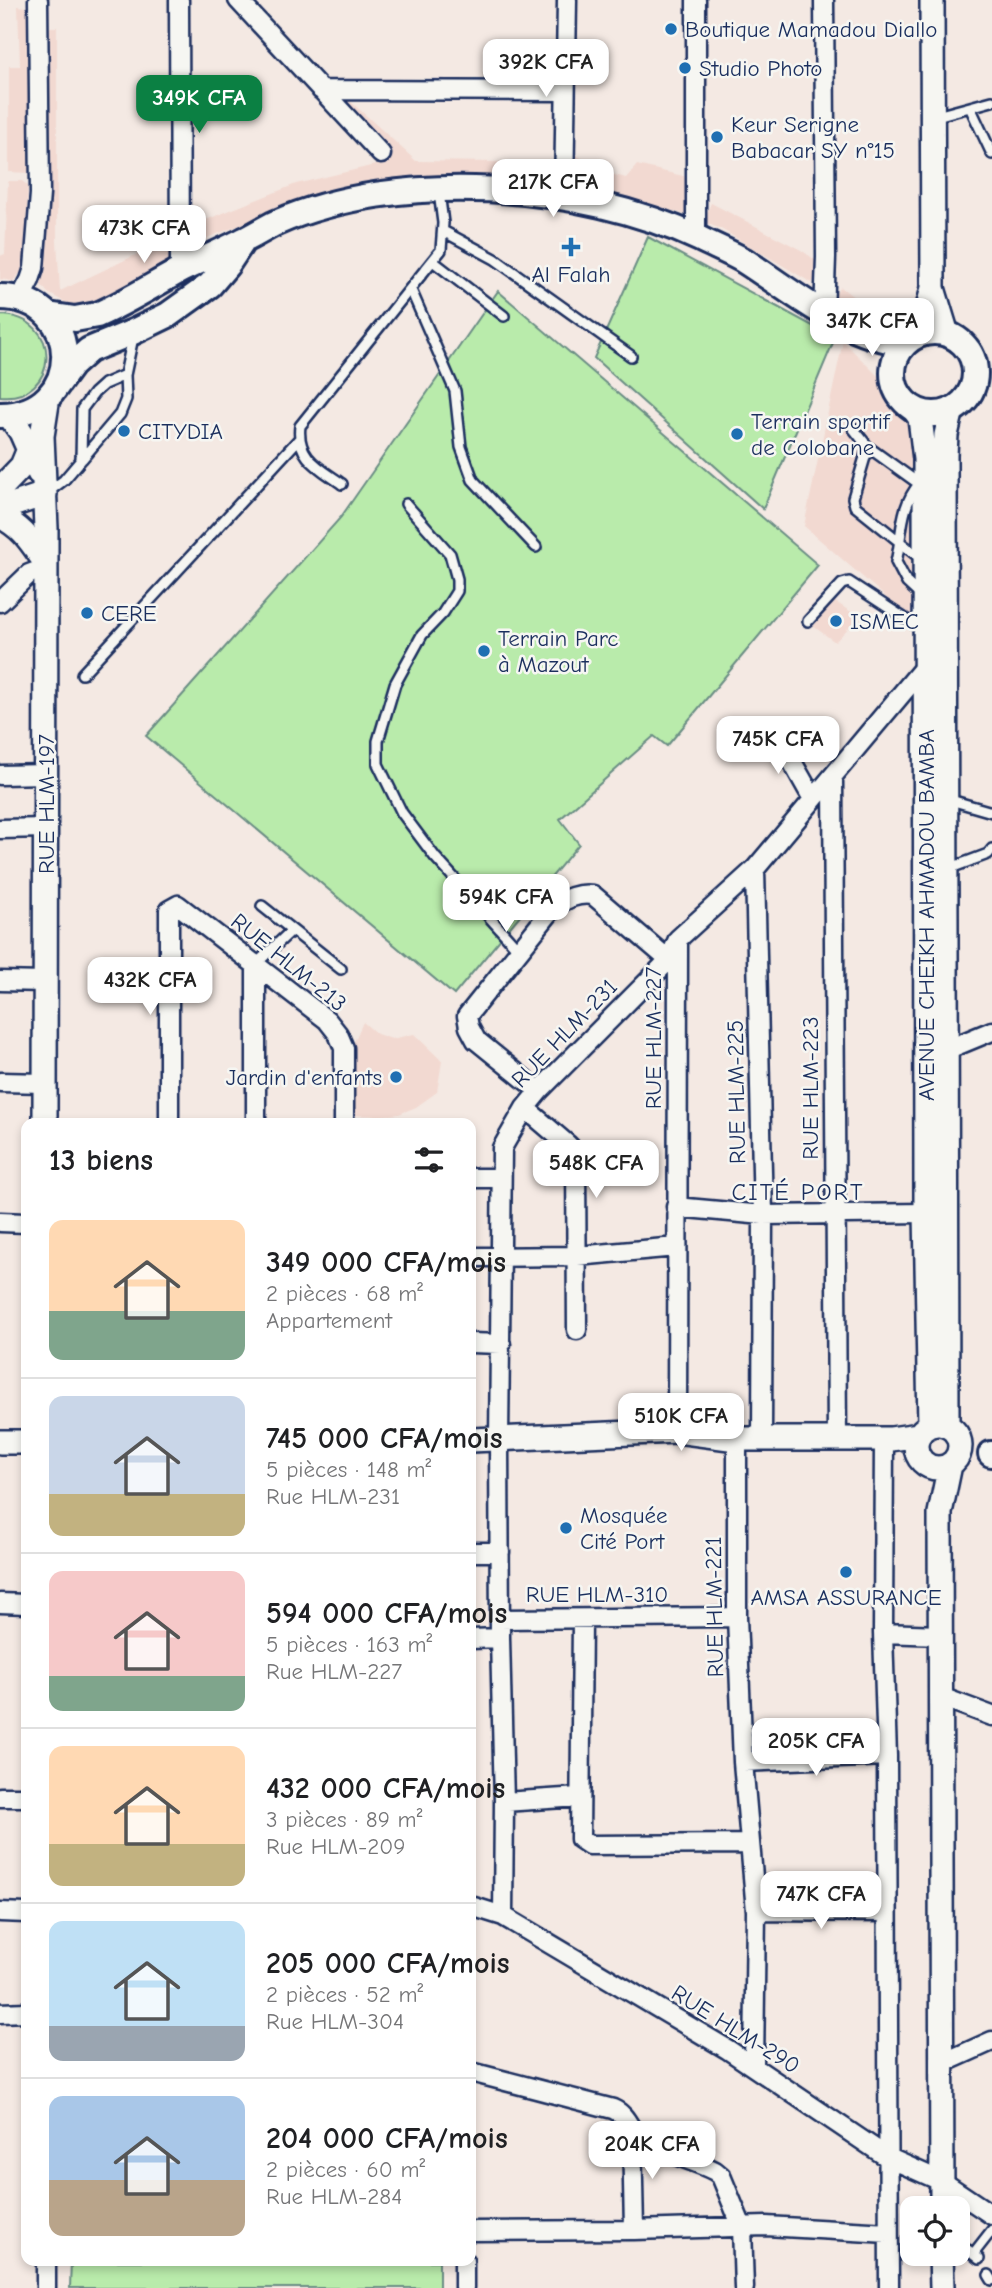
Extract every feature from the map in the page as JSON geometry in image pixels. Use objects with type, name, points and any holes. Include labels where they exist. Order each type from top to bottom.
[{"type":"main road","points":[[48,315],[75,319],[97,315],[275,223],[330,204],[365,196],[438,188],[492,190],[564,198],[628,211],[696,237],[740,258],[833,320],[869,351],[902,399],[913,408],[934,414],[992,392]]},
{"type":"main road","points":[[4,415],[32,408],[52,392],[72,365],[89,350],[167,315],[210,285],[243,241]]},
{"type":"main road","points":[[10,298],[32,303],[48,315],[59,331],[65,351],[63,371],[52,392]]},
{"type":"main road","points":[[833,320],[870,337],[914,339]]},
{"type":"main road","points":[[895,387],[894,363],[898,352],[914,339],[934,332],[992,357]]},
{"type":"main road","points":[[955,339],[971,354],[974,366],[971,390],[958,405]]},
{"type":"street","points":[[10,298],[30,280],[34,268],[40,194],[38,0]]},
{"type":"street","points":[[179,0],[180,271]]},
{"type":"street","points":[[239,0],[380,154]]},
{"type":"street","points":[[564,198],[567,0]]},
{"type":"street","points":[[696,0],[696,237]]},
{"type":"street","points":[[824,0],[826,257],[833,320]]},
{"type":"street","points":[[914,339],[933,288],[932,0]]},
{"type":"street","points":[[321,90],[565,91]]},
{"type":"street","points":[[933,288],[955,339]]},
{"type":"street","name":"RUE HLM-197","points":[[45,1118],[45,490],[42,436],[52,392]]},
{"type":"street","name":"AVENUE CHEIKH AHMADOU BAMBA","points":[[934,1434],[946,1050],[946,435],[958,405]]},
{"type":"street","name":"AVENUE CHEIKH AHMADOU BAMBA","points":[[913,408],[920,418],[923,432],[926,1213],[934,1434]]},
{"type":"street","points":[[0,509],[45,490],[21,432],[4,415]]},
{"type":"street","points":[[0,489],[22,466],[29,450]]},
{"type":"street","points":[[0,516],[22,529],[45,565],[29,574],[0,602]]},
{"type":"street","name":"RUE HLM-231","points":[[503,1916],[499,1440],[502,1148],[539,1091],[668,960],[678,939],[755,869],[925,666]]},
{"type":"street","points":[[777,735],[813,799]]},
{"type":"street","points":[[0,775],[46,774]]},
{"type":"street","name":"RUE HLM-223","points":[[833,778],[837,1439]]},
{"type":"street","points":[[0,829],[46,828]]},
{"type":"street","name":"RUE HLM-225","points":[[755,869],[763,1215],[762,1439]]},
{"type":"street","name":"RUE HLM-227","points":[[539,1091],[476,1040],[467,1016],[554,907],[567,898],[582,894],[593,895],[668,960]]},
{"type":"street","name":"RUE HLM-213","points":[[169,1118],[169,910],[174,905],[181,906],[327,1020],[338,1034],[344,1048],[344,1118]]},
{"type":"street","name":"RUE HLM-227","points":[[677,1431],[678,939]]},
{"type":"street","points":[[256,964],[256,1118]]},
{"type":"street","points":[[0,981],[45,982]]},
{"type":"street","points":[[946,1050],[992,1031]]},
{"type":"street","points":[[0,1082],[45,1083]]},
{"type":"street","points":[[526,1108],[573,1150],[576,1158],[577,1330]]},
{"type":"street","points":[[476,1178],[501,1178]]},
{"type":"street","points":[[676,1207],[763,1215],[926,1213]]},
{"type":"street","points":[[0,1222],[21,1223]]},
{"type":"street","points":[[476,1256],[577,1256],[676,1247]]},
{"type":"street","points":[[476,1343],[501,1344]]},
{"type":"street","points":[[476,1440],[677,1431],[737,1439],[887,1439],[934,1434],[991,1454]]},
{"type":"street","points":[[934,1434],[920,1460],[945,1464],[991,1454]]},
{"type":"street","points":[[934,1434],[960,1449],[945,1464],[932,1484],[940,1513],[942,2196]]},
{"type":"street","name":"RUE HLM-221","points":[[737,1439],[737,1617],[743,1762],[756,1911],[754,2067]]},
{"type":"street","points":[[887,1439],[883,1633],[887,1756],[889,2288]]},
{"type":"street","points":[[0,1442],[21,1442]]},
{"type":"street","points":[[476,1552],[500,1552]]},
{"type":"street","points":[[0,1603],[21,1604]]},
{"type":"street","name":"RUE HLM-310","points":[[500,1619],[737,1617]]},
{"type":"street","points":[[582,1620],[580,1839],[589,1844],[749,1844]]},
{"type":"street","points":[[883,1633],[940,1635]]},
{"type":"street","points":[[476,1639],[500,1638]]},
{"type":"street","points":[[941,1698],[992,1716]]},
{"type":"street","points":[[743,1762],[887,1756]]},
{"type":"street","points":[[0,1797],[21,1797]]},
{"type":"street","points":[[504,1802],[579,1797]]},
{"type":"street","name":"RUE HLM-290","points":[[476,1908],[503,1916],[754,2067],[887,2157],[943,2182],[992,2216]]},
{"type":"street","points":[[756,1911],[886,1912]]},
{"type":"street","points":[[0,1912],[21,1913]]},
{"type":"street","points":[[0,2013],[21,2012]]},
{"type":"street","points":[[943,2063],[992,2041]]},
{"type":"street","points":[[476,2073],[622,2113],[632,2133],[634,2230]]},
{"type":"street","points":[[632,2133],[664,2151],[707,2167],[720,2176],[742,2227],[744,2288]]},
{"type":"street","points":[[476,2231],[766,2226],[888,2233]]},
{"type":"street","points":[[46,2266],[46,2288]]},
{"type":"street","points":[[464,2266],[464,2288]]},
{"type":"street","points":[[941,2266],[942,2288]]},
{"type":"lane","points":[[933,117],[992,101]]},
{"type":"lane","points":[[970,107],[992,154]]},
{"type":"lane","points":[[342,484],[307,458],[299,439],[300,426],[441,250],[443,232],[438,188]]},
{"type":"lane","points":[[443,232],[495,259],[631,356]]},
{"type":"lane","points":[[434,262],[504,316]]},
{"type":"lane","points":[[411,290],[455,391],[461,447],[473,480],[536,547]]},
{"type":"lane","points":[[45,490],[65,480],[120,414],[126,399],[125,375],[134,332]]},
{"type":"lane","points":[[81,460],[82,409],[104,384],[125,375]]},
{"type":"lane","points":[[853,428],[868,447],[922,483],[901,519],[901,541],[895,562],[907,583],[925,600]]},
{"type":"lane","points":[[82,674],[299,439]]},
{"type":"lane","points":[[868,447],[853,498],[855,506],[925,562]]},
{"type":"lane","points":[[406,504],[450,554],[457,579],[457,591],[443,613],[422,635],[395,684],[378,741],[378,764],[402,813],[435,857],[519,949]]},
{"type":"lane","points":[[808,621],[842,584],[849,582],[925,632]]},
{"type":"lane","points":[[946,799],[992,813]]},
{"type":"lane","points":[[946,869],[988,854],[992,849]]},
{"type":"lane","points":[[262,906],[341,969]]},
{"type":"lane","points":[[256,964],[292,930]]},
{"type":"lane","points":[[970,2254],[976,2256],[992,2230]]},
{"type":"shaded area","points":[[18,6],[27,7],[31,173],[9,172],[9,66],[20,66]]},
{"type":"shaded area","points":[[47,27],[57,27],[57,241],[60,291],[169,239],[175,262],[107,298],[78,309],[48,293],[38,281],[49,197]]},
{"type":"shaded area","points":[[349,100],[416,161],[499,162],[559,167],[559,184],[506,178],[453,177],[401,181],[271,213],[199,241],[188,227],[296,184],[379,164],[329,113]]},
{"type":"shaded area","points":[[577,155],[596,170],[626,178],[637,165],[687,177],[686,200],[693,204],[689,216],[644,202],[572,186]]},
{"type":"shaded area","points":[[8,181],[22,181],[28,186],[25,255],[22,271],[13,281],[0,279],[0,256],[5,254]]},
{"type":"shaded area","points":[[711,203],[801,250],[824,266],[812,283],[721,229],[703,222]]},
{"type":"shaded area","points":[[841,287],[871,311],[888,317],[903,313],[913,304],[919,309],[907,324],[896,330],[854,318],[831,299]]},
{"type":"shaded area","points":[[843,341],[886,384],[917,438],[919,626],[804,526]]},
{"type":"shaded area","name":"ISMEC","points":[[834,601],[859,617],[835,642],[813,626]]},
{"type":"shaded area","name":"Jardin d'enfants","points":[[363,1022],[377,1034],[392,1039],[414,1034],[442,1061],[437,1092],[416,1107],[399,1114],[352,1115],[354,1042]]},
{"type":"green space","name":"Terrain sportif de Colobane","points":[[648,237],[835,338],[763,509],[594,358]]},
{"type":"green space","name":"Terrain Parc à Mazout","points":[[498,291],[818,565],[667,746],[654,736],[560,819],[579,844],[454,995],[146,736],[341,517]]},
{"type":"green space","points":[[0,315],[21,319],[36,329],[44,343],[46,358],[43,373],[34,386],[20,394],[0,396]]},
{"type":"green space","points":[[71,2266],[439,2266],[439,2288],[70,2288]]},
{"type":"place","name":"Boutique Mamadou Diallo","points":[[671,29]]},
{"type":"place","name":"Studio Photo","points":[[685,68]]},
{"type":"place","name":"Keur Serigne Babacar SY n°15","points":[[717,137]]},
{"type":"place","name":"Al Falah","points":[[571,247]]},
{"type":"place","name":"CITYDIA","points":[[124,431]]},
{"type":"place","name":"Terrain sportif de Colobane","points":[[737,434]]},
{"type":"place","name":"CERE","points":[[87,613]]},
{"type":"place","name":"ISMEC","points":[[836,621]]},
{"type":"place","name":"Terrain Parc à Mazout","points":[[484,651]]},
{"type":"place","name":"Jardin d'enfants","points":[[396,1077]]},
{"type":"place","name":"Mosquée Cité Port","points":[[566,1528]]},
{"type":"place","name":"AMSA ASSURANCE","points":[[846,1572]]},
{"type":"district","name":"CITÉ PORT","points":[[798,1192]]}]
